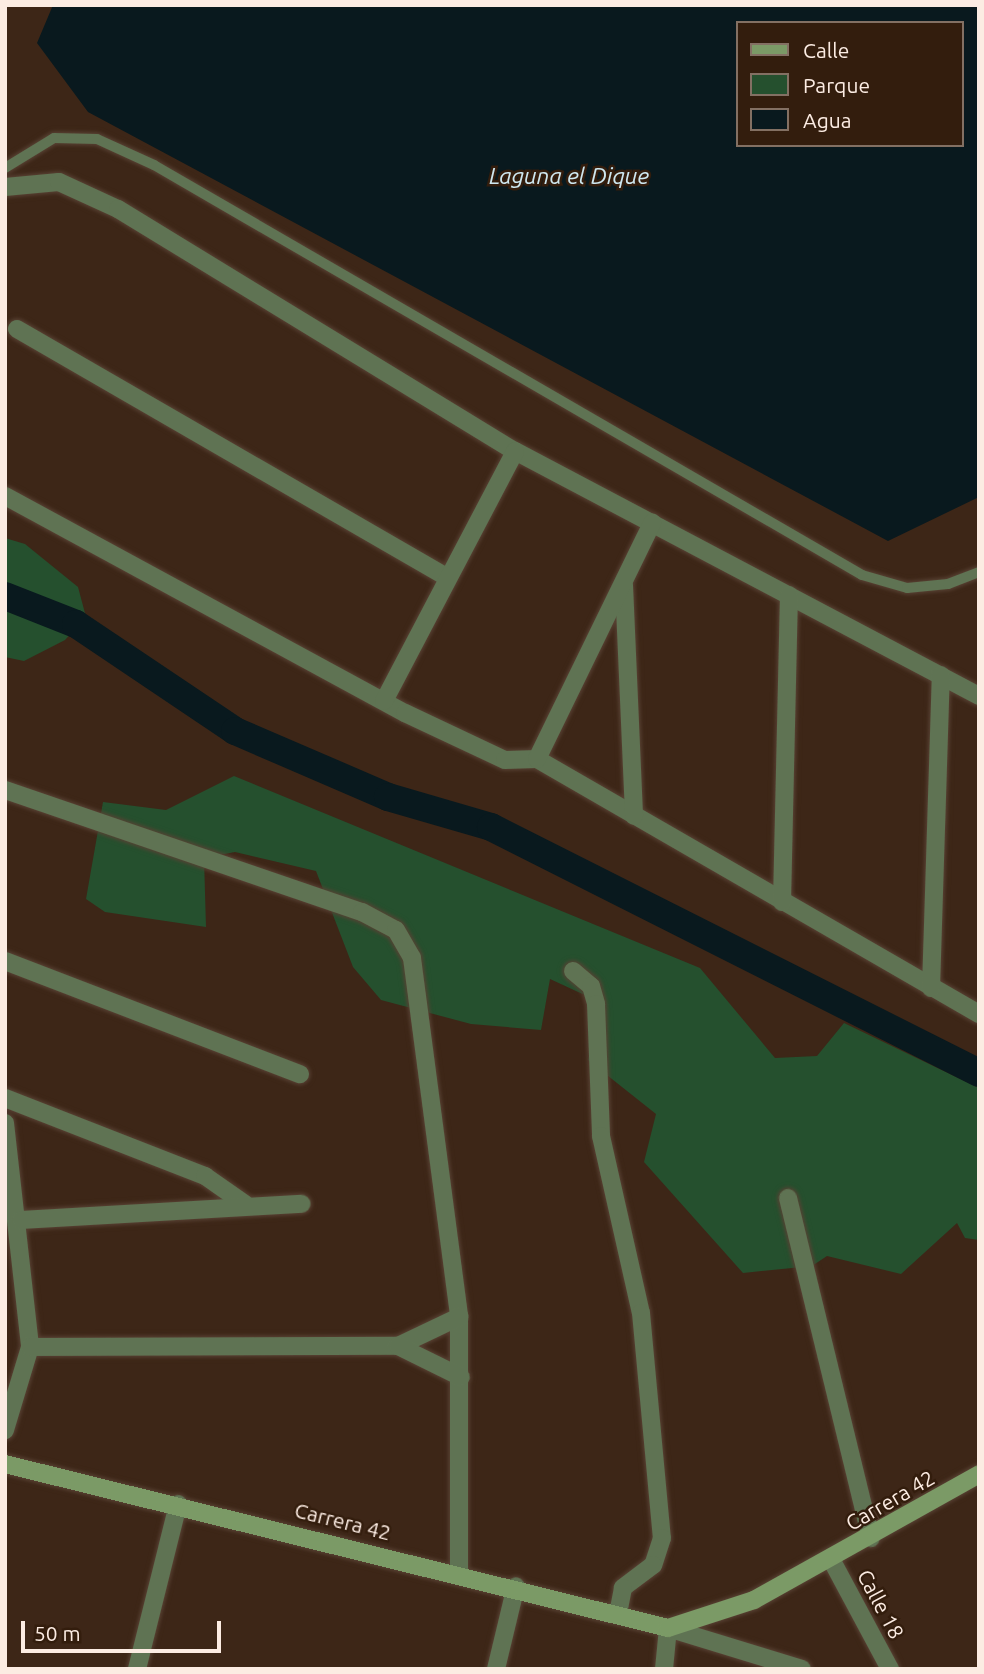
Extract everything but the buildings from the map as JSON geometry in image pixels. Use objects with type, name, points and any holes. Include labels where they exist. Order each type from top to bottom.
[{"type":"street","points":[[5,187],[59,182],[118,209],[516,451],[979,695]]},
{"type":"street","points":[[17,329],[447,577]]},
{"type":"street","points":[[384,701],[447,577],[516,451]]},
{"type":"street","points":[[5,496],[384,701],[505,760],[537,759],[979,1014]]},
{"type":"street","points":[[537,759],[652,523]]},
{"type":"street","points":[[624,580],[634,816]]},
{"type":"street","points":[[782,902],[789,595]]},
{"type":"street","points":[[931,988],[941,675]]},
{"type":"street","points":[[5,790],[362,912],[396,930],[412,958],[459,1317],[460,1572]]},
{"type":"street","points":[[5,961],[300,1074]]},
{"type":"street","points":[[573,971],[591,986],[596,1004],[601,1136],[641,1313],[662,1538],[653,1565],[623,1588],[618,1614]]},
{"type":"street","points":[[5,1098],[205,1176],[245,1204]]},
{"type":"street","points":[[5,1123],[21,1220],[30,1347],[5,1430]]},
{"type":"street","points":[[788,1198],[872,1538]]},
{"type":"street","points":[[21,1220],[245,1204],[302,1204]]},
{"type":"street","points":[[30,1347],[398,1346],[459,1317]]},
{"type":"street","points":[[398,1346],[461,1377]]},
{"type":"street","name":"Carrera 42","points":[[5,1464],[516,1586],[802,1669]]},
{"type":"street","name":"Carrera 42","points":[[668,1628],[754,1600],[832,1561],[979,1475]]},
{"type":"street","points":[[137,1669],[178,1504]]},
{"type":"street","name":"Calle 18","points":[[832,1561],[890,1669]]},
{"type":"street","points":[[496,1669],[516,1586]]},
{"type":"street","points":[[664,1669],[668,1628]]},
{"type":"lane","points":[[5,168],[54,138],[97,139],[154,165],[862,575],[907,588],[948,584],[979,572]]},
{"type":"green space","points":[[5,538],[25,544],[78,587],[86,617],[65,640],[24,661],[5,657]]},
{"type":"green space","points":[[234,776],[700,968],[775,1058],[817,1056],[844,1023],[979,1088],[979,1240],[965,1238],[957,1223],[901,1274],[827,1256],[812,1266],[743,1273],[644,1162],[656,1114],[588,1060],[602,1003],[550,979],[541,1030],[471,1024],[381,1000],[353,967],[316,871],[235,852],[204,858],[206,927],[105,912],[86,899],[103,802],[166,810]]},
{"type":"water","name":"Laguna el Dique","points":[[53,5],[979,5],[979,497],[888,541],[88,112],[37,43]]},
{"type":"waterway","points":[[5,596],[76,624],[235,731],[388,797],[491,827],[979,1073]]}]
